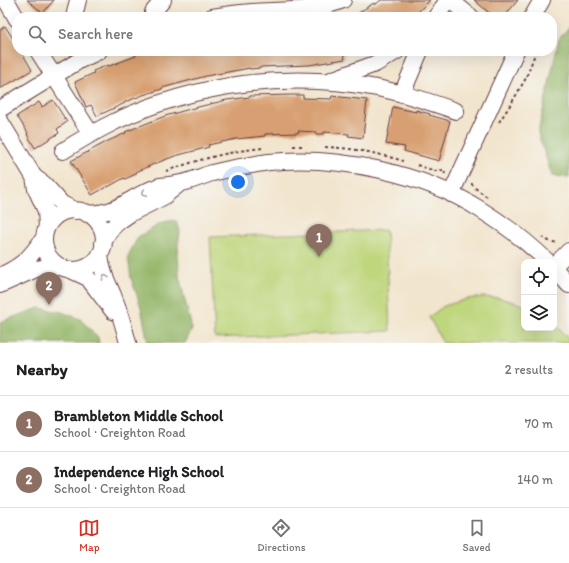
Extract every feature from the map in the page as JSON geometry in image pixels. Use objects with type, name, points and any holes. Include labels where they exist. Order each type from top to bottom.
[{"type":"street","points":[[6,0],[13,12]]},
{"type":"street","points":[[75,12],[78,0]]},
{"type":"street","points":[[250,12],[324,6],[343,0]]},
{"type":"street","points":[[440,12],[449,0],[465,12]]},
{"type":"street","points":[[535,12],[542,0]]},
{"type":"street","points":[[41,56],[91,134]]},
{"type":"street","points":[[0,109],[54,76],[78,56]]},
{"type":"street","points":[[328,81],[375,64],[389,56]]},
{"type":"street","points":[[402,94],[418,56]]},
{"type":"street","points":[[451,194],[514,56]]},
{"type":"street","points":[[63,151],[115,121],[147,108],[192,93],[246,83],[300,80],[328,81],[365,86],[402,94],[456,111]]},
{"type":"street","points":[[0,121],[34,177],[36,189],[46,211],[44,247],[48,255],[53,262],[88,278],[123,326]]},
{"type":"street","points":[[0,275],[14,269],[29,258],[52,220],[59,214],[67,212],[111,210],[159,186],[181,183],[213,173],[244,166],[270,162],[303,161],[336,162],[371,168],[423,182],[480,209],[509,229],[545,259]]},
{"type":"street","points":[[34,177],[44,184],[62,204],[94,219],[100,226],[103,234],[101,262],[128,343]]},
{"type":"street","points":[[0,284],[47,267],[80,270],[88,266],[95,261],[109,231],[118,222],[131,213],[163,197],[181,183]]},
{"type":"street","points":[[557,264],[569,251]]},
{"type":"street","points":[[557,271],[569,285]]},
{"type":"path","points":[[496,128],[526,78],[534,56]]},
{"type":"green space","points":[[569,27],[569,178],[552,176],[538,133],[555,56],[557,56],[559,39]]},
{"type":"green space","points":[[177,221],[180,232],[178,245],[179,276],[192,329],[185,343],[148,343],[141,307],[131,278],[128,256],[138,237],[162,223]]},
{"type":"green space","points":[[386,230],[390,331],[215,338],[210,237]]},
{"type":"green space","points":[[482,297],[499,298],[521,304],[521,331],[557,331],[557,327],[568,338],[569,343],[443,343],[429,317],[444,306],[467,299]]},
{"type":"green space","points":[[39,308],[62,312],[80,319],[98,337],[99,343],[0,343],[0,322]]},
{"type":"building","points":[[27,0],[54,0],[44,12],[42,12]]},
{"type":"building","points":[[381,0],[430,0],[418,12],[360,12],[374,3],[375,5]]},
{"type":"building","points":[[474,0],[518,0],[508,12],[488,12]]},
{"type":"building","points":[[5,26],[12,37],[12,56],[24,56],[32,70],[0,89],[0,30]]},
{"type":"building","points":[[136,56],[344,56],[345,59],[309,65],[250,68],[206,76],[162,88],[125,102],[97,116],[91,105],[86,107],[75,82],[94,73],[93,71],[108,65],[109,66]]},
{"type":"building","points":[[303,95],[303,98],[331,99],[332,96],[367,100],[363,138],[348,136],[349,134],[324,132],[324,134],[316,134],[316,132],[298,131],[298,133],[265,134],[265,136],[236,139],[208,145],[209,147],[175,156],[154,164],[92,195],[71,161],[126,133],[125,132],[165,116],[227,100],[250,96]]},
{"type":"building","points":[[53,100],[67,122],[57,129],[59,133],[35,148],[27,134],[28,133],[17,116],[39,102],[42,107]]},
{"type":"building","points":[[393,107],[416,112],[416,110],[450,121],[439,161],[404,151],[405,147],[386,144]]},
{"type":"place","name":"Brambleton Middle School","points":[[319,257]]},
{"type":"place","name":"Independence High School","points":[[49,305]]}]
